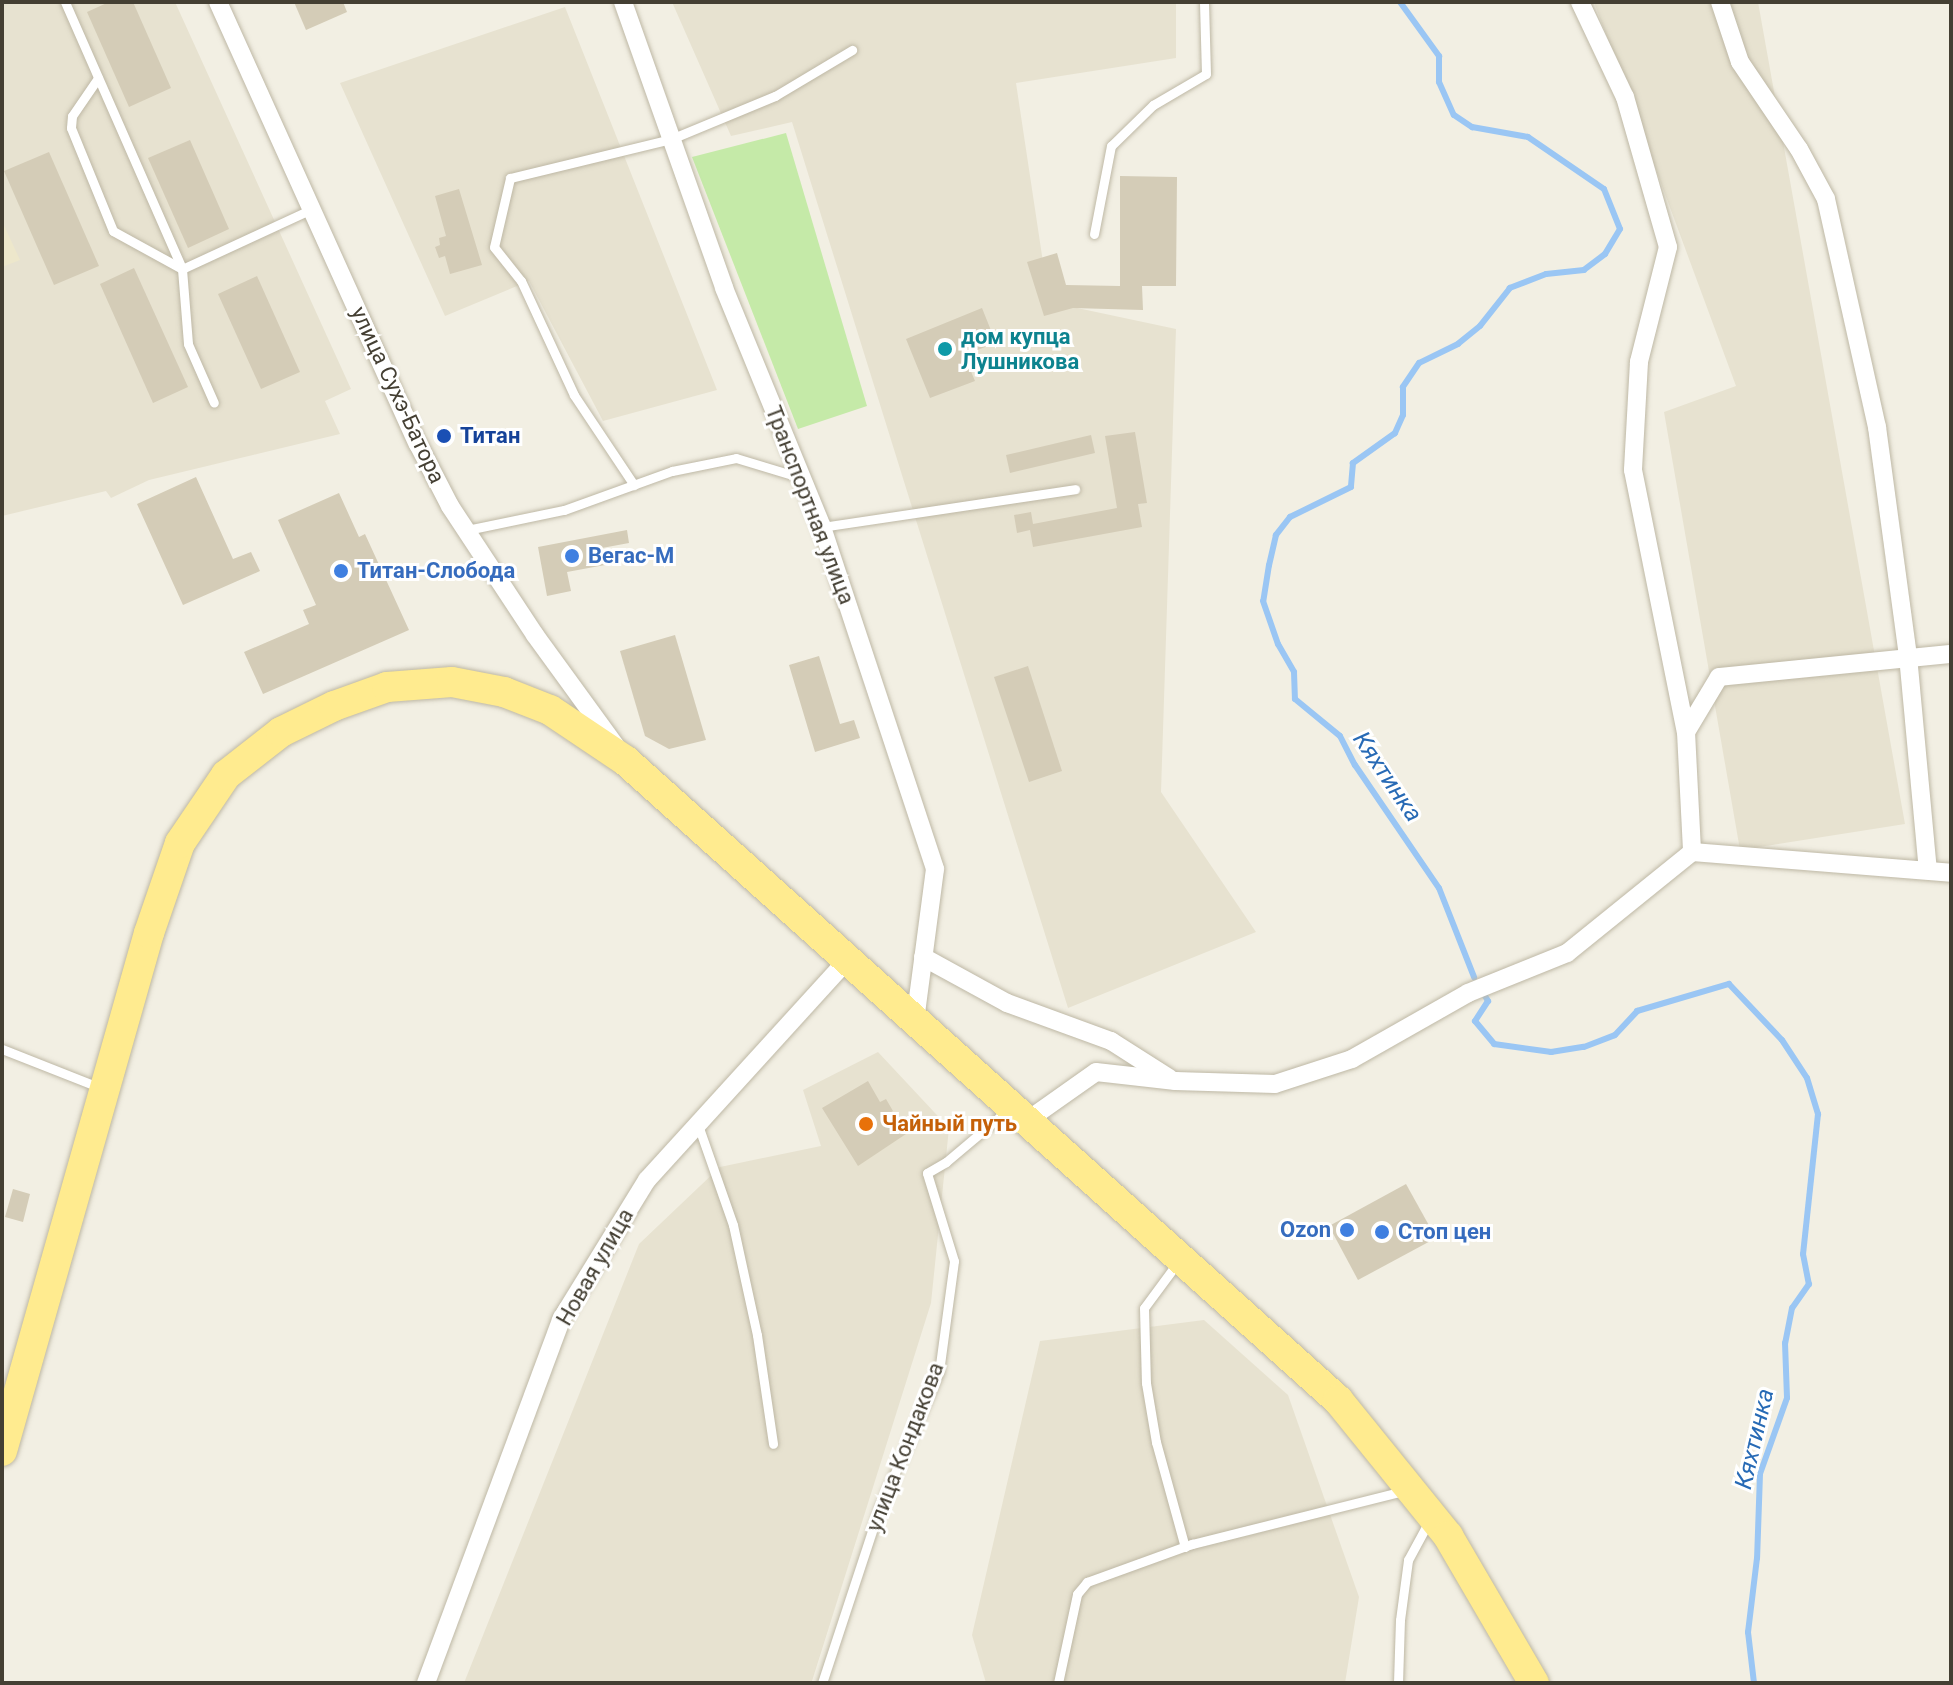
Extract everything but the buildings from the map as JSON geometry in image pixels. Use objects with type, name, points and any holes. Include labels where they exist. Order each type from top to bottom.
[{"type":"main road","points":[[2,1451],[149,933],[180,843],[226,775],[281,732],[334,706],[387,687],[452,682],[504,692],[550,710],[626,761],[1338,1400],[1448,1536],[1534,1683]]},
{"type":"main road","points":[[2,1388],[45,1291]]},
{"type":"street","name":"улица Сухэ-Батора","points":[[218,2],[418,444],[467,530],[535,635],[626,761]]},
{"type":"street","name":"Транспортная улица","points":[[623,2],[724,288],[822,527],[935,869],[915,1020]]},
{"type":"street","points":[[1580,2],[1625,97],[1668,247],[1639,362],[1633,470],[1686,732],[1692,852]]},
{"type":"street","points":[[1720,2],[1740,62],[1799,149],[1826,199],[1877,427],[1908,656],[1928,870]]},
{"type":"street","points":[[1686,732],[1719,677],[1951,654]]},
{"type":"street","points":[[1020,1113],[1096,1072],[1175,1081],[1275,1084],[1352,1059],[1468,993],[1567,953],[1692,852],[1951,873]]},
{"type":"street","points":[[923,957],[1007,1003],[1111,1041],[1175,1081]]},
{"type":"street","name":"Новая улица","points":[[426,1683],[562,1318],[647,1180],[849,958]]},
{"type":"lane","points":[[65,2],[182,269],[188,344],[214,403]]},
{"type":"lane","points":[[1094,234],[1111,146],[1153,105],[1206,74],[1204,2]]},
{"type":"lane","points":[[634,485],[574,395],[521,281],[494,247],[510,178],[671,139],[775,96],[852,50]]},
{"type":"lane","points":[[98,78],[72,116],[71,128],[113,231],[182,269]]},
{"type":"lane","points":[[182,269],[312,209]]},
{"type":"lane","points":[[467,530],[564,510],[672,471],[736,458],[802,478]]},
{"type":"lane","points":[[822,527],[1075,489]]},
{"type":"lane","points":[[2,1049],[104,1089]]},
{"type":"lane","name":"улица Кондакова","points":[[822,1683],[880,1507],[939,1372],[954,1261],[927,1173],[1020,1113]]},
{"type":"lane","points":[[697,1125],[733,1225],[757,1335],[773,1444]]},
{"type":"lane","points":[[1181,1258],[1144,1308],[1148,1398],[1156,1442],[1185,1547]]},
{"type":"lane","points":[[1058,1683],[1077,1594],[1087,1582],[1185,1547],[1410,1489]]},
{"type":"lane","points":[[1398,1683],[1400,1620],[1408,1560],[1432,1516]]},
{"type":"shaded area","points":[[2,2],[175,2],[351,389],[325,401],[340,434],[149,480],[111,498],[106,491],[2,516]]},
{"type":"shaded area","points":[[672,2],[1176,2],[1176,58],[1016,83],[1049,302],[1176,329],[1161,792],[1256,932],[1068,1008],[792,122],[731,136]]},
{"type":"shaded area","points":[[1594,2],[1758,2],[1905,824],[1740,850],[1664,412],[1736,386]]},
{"type":"shaded area","points":[[565,7],[717,390],[603,421],[529,281],[445,316],[340,83]]},
{"type":"shaded area","points":[[2,221],[20,260],[2,267]]},
{"type":"shaded area","points":[[878,1052],[949,1128],[931,1303],[812,1681],[464,1683],[639,1244],[720,1167],[821,1146],[803,1090]]},
{"type":"shaded area","points":[[1204,1320],[1288,1395],[1359,1597],[1345,1683],[986,1683],[972,1635],[1040,1341]]},
{"type":"green space","points":[[786,133],[867,406],[798,429],[692,157]]},
{"type":"waterway","name":"Кяхтинка","points":[[1400,2],[1439,56],[1439,82],[1454,115],[1472,127],[1528,137],[1604,189],[1620,229],[1605,254],[1584,270],[1546,274],[1510,288],[1480,326],[1458,344],[1419,363],[1403,387],[1403,415],[1395,433],[1353,463],[1351,487],[1290,517],[1276,535],[1269,565],[1263,601],[1278,644],[1294,672],[1295,699],[1340,736],[1355,765],[1439,888],[1474,977]]},
{"type":"waterway","name":"Кяхтинка","points":[[1482,991],[1488,1001],[1475,1021],[1494,1044],[1551,1052],[1584,1047],[1615,1035],[1637,1011],[1729,984],[1782,1040],[1807,1078],[1818,1114],[1803,1254],[1809,1284],[1792,1308],[1785,1343],[1787,1398],[1760,1474],[1757,1558],[1748,1632],[1754,1683]]},
{"type":"place","name":"дом купца Лушникова","points":[[945,349]]},
{"type":"place","name":"Титан","points":[[444,436]]},
{"type":"place","name":"Вегас-М","points":[[572,556]]},
{"type":"place","name":"Титан-Слобода","points":[[341,571]]},
{"type":"place","name":"Чайный путь","points":[[866,1124]]},
{"type":"place","name":"Ozon","points":[[1347,1230]]},
{"type":"place","name":"Стоп цен","points":[[1382,1232]]}]
